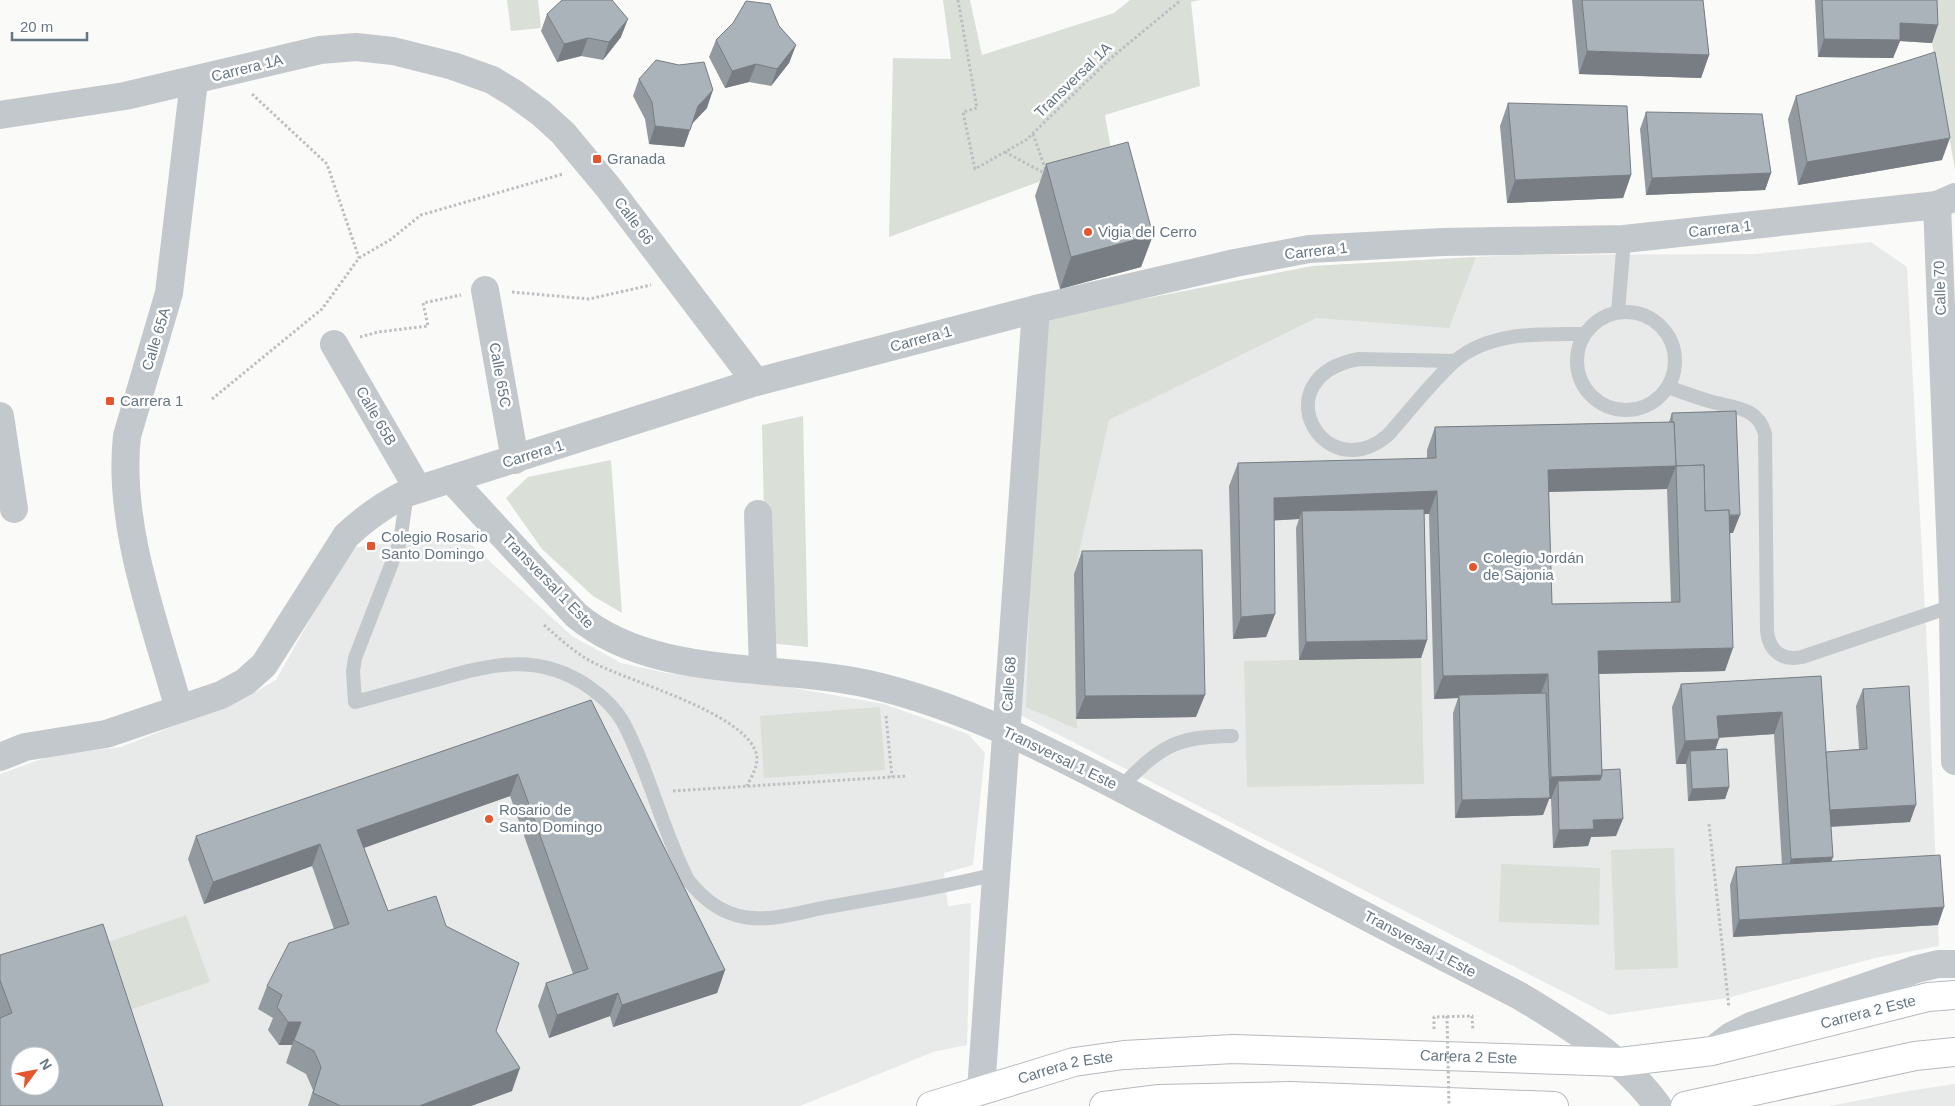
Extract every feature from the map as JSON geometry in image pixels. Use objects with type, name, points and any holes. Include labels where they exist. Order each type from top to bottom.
[{"type":"main road","name":"Carrera 2 Este","points":[[931,1106],[1074,1062],[1124,1055],[1233,1049],[1620,1062],[1712,1051],[1892,1005],[1928,997],[1955,995]]},
{"type":"main road","points":[[1700,1105],[1888,1061],[1955,1052]]},
{"type":"main road","points":[[1104,1106],[1159,1099],[1282,1096],[1554,1106]]},
{"type":"street","name":"Carrera 1A","points":[[0,115],[90,102],[194,82],[320,50],[356,46],[418,56],[492,80]]},
{"type":"street","name":"Calle 66","points":[[492,80],[541,113],[563,132],[756,382]]},
{"type":"street","name":"Calle 65A","points":[[179,709],[127,515],[124,470],[126,436],[170,294],[194,82]]},
{"type":"street","name":"Carrera 1","points":[[0,757],[25,747],[106,734],[179,709],[245,682],[264,665],[346,536],[384,504],[412,491],[451,478],[514,460],[756,382],[1159,279],[1309,249],[1442,242],[1624,239],[1946,201]]},
{"type":"street","name":"Calle 70","points":[[1946,201],[1955,761]]},
{"type":"street","name":"Calle 65C","points":[[485,290],[514,460]]},
{"type":"street","name":"Calle 68","points":[[980,1090],[1036,309]]},
{"type":"street","name":"Calle 65B","points":[[334,344],[412,491]]},
{"type":"street","points":[[0,416],[14,509]]},
{"type":"street","name":"Transversal 1 Este","points":[[451,478],[576,615],[594,630],[631,648],[670,658],[827,677],[898,691],[1006,730],[1520,996],[1575,1030],[1620,1062],[1638,1080],[1658,1106]]},
{"type":"street","points":[[758,514],[763,670]]},
{"type":"street","points":[[1712,1051],[1731,1036],[1750,1026],[1917,969],[1938,964],[1955,964]]},
{"type":"lane","points":[[1618,312],[1624,239]]},
{"type":"lane","points":[[1618,312],[1646,315],[1658,323],[1667,334],[1673,346],[1676,360],[1674,374],[1668,387],[1655,401],[1637,410],[1611,408],[1600,403],[1590,394],[1578,371],[1579,346],[1584,334],[1600,318],[1618,312]]},
{"type":"lane","points":[[1455,361],[1358,358],[1345,361],[1321,374],[1313,383],[1309,394],[1310,418],[1315,429],[1332,446],[1355,451],[1376,445],[1455,361],[1484,345],[1510,337],[1584,334]]},
{"type":"lane","points":[[1668,387],[1709,401],[1744,409],[1758,418],[1763,426],[1765,434],[1767,631],[1771,647],[1778,654],[1792,659],[1802,657],[1954,608]]},
{"type":"lane","points":[[412,491],[400,542],[355,658],[353,671],[355,702],[490,666],[513,663],[549,667],[578,679],[607,702],[622,720],[688,880],[698,893],[713,905],[745,917],[785,915],[946,886],[996,874]]},
{"type":"lane","points":[[1120,788],[1143,765],[1168,746],[1195,737],[1232,736]]},
{"type":"path","name":"Transversal 1A","points":[[958,0],[977,108],[963,112],[975,169],[1026,140],[1111,58],[1180,0]]},
{"type":"path","points":[[229,73],[326,164],[359,258]]},
{"type":"path","points":[[1033,134],[1047,174]]},
{"type":"path","points":[[1005,152],[1055,178]]},
{"type":"path","points":[[212,399],[322,309],[359,258],[390,240],[421,215],[590,166]]},
{"type":"path","points":[[544,625],[570,648],[595,663],[715,715],[744,734],[753,746],[757,758],[756,769],[747,786]]},
{"type":"path","points":[[886,715],[892,777]]},
{"type":"path","points":[[652,792],[908,776]]},
{"type":"path","points":[[1709,824],[1729,1016]]},
{"type":"path","points":[[1447,1016],[1449,1106]]},
{"type":"path","points":[[1434,1033],[1434,1017],[1472,1016],[1474,1040]]},
{"type":"shaded area","points":[[507,0],[538,0],[541,28],[511,31]]},
{"type":"shaded area","points":[[943,0],[970,0],[982,55],[1114,13],[1130,0],[1200,0],[1191,2],[1200,86],[1105,115],[1112,155],[889,237],[893,58],[951,59]]},
{"type":"shaded area","points":[[1930,0],[1955,0],[1955,169],[1932,43]]},
{"type":"shaded area","name":"Colegio Jordán de Sajonia","points":[[1871,242],[1907,267],[1928,667],[1939,946],[1875,958],[1727,998],[1609,1015],[1018,714],[1046,318],[1313,266],[1514,255],[1755,254]]},
{"type":"shaded area","points":[[1476,257],[1449,328],[1316,318],[1109,420],[1074,574],[1077,729],[1026,707],[1034,467],[1046,318],[1313,266]]},
{"type":"shaded area","points":[[803,416],[808,647],[767,643],[762,425]]},
{"type":"shaded area","points":[[611,460],[622,613],[593,596],[542,549],[506,498],[528,477]]},
{"type":"shaded area","name":"Rosario de Santo Domingo","points":[[463,537],[572,636],[621,663],[666,673],[788,687],[884,704],[968,734],[985,753],[973,865],[944,873],[948,906],[971,903],[967,1045],[933,1052],[800,1106],[0,1106],[0,774],[50,756],[121,747],[245,698],[276,680],[350,548],[413,540]]},
{"type":"shaded area","points":[[1421,658],[1424,784],[1247,787],[1244,661]]},
{"type":"shaded area","points":[[880,707],[885,770],[764,778],[760,716]]},
{"type":"shaded area","points":[[1674,848],[1678,968],[1615,970],[1611,850]]},
{"type":"shaded area","points":[[1501,864],[1600,868],[1599,925],[1499,922]]},
{"type":"shaded area","points":[[186,915],[210,982],[118,1014],[94,947]]},
{"type":"shaded area","points":[[1955,1084],[1955,1106],[1829,1106],[1908,1091]]},
{"type":"building","points":[[562,0],[612,0],[628,19],[609,42],[588,38],[564,44],[547,14]]},
{"type":"building","points":[[1582,0],[1703,0],[1709,55],[1587,51]]},
{"type":"building","points":[[1822,0],[1937,0],[1938,25],[1900,23],[1900,40],[1824,39]]},
{"type":"building","points":[[746,1],[770,4],[779,26],[796,45],[777,69],[756,64],[732,71],[716,40],[733,23]]},
{"type":"building","points":[[1935,52],[1950,138],[1807,162],[1796,96]]},
{"type":"building","points":[[656,60],[679,65],[704,62],[713,90],[698,106],[690,130],[655,126],[652,102],[639,79]]},
{"type":"building","points":[[1508,103],[1627,106],[1631,175],[1515,180]]},
{"type":"building","points":[[1646,112],[1762,114],[1771,173],[1652,178]]},
{"type":"building","points":[[1128,142],[1153,235],[1071,257],[1046,164]]},
{"type":"building","points":[[1736,411],[1740,515],[1729,515],[1729,510],[1705,511],[1704,465],[1676,466],[1672,413]]},
{"type":"building","points":[[1674,422],[1676,466],[1704,465],[1705,511],[1729,510],[1733,648],[1598,651],[1602,775],[1551,777],[1548,674],[1443,676],[1437,491],[1274,498],[1275,614],[1241,617],[1238,463],[1436,458],[1435,427]],"holes":[[[1676,466],[1680,602],[1552,604],[1548,470]]]},
{"type":"building","points":[[1424,509],[1427,640],[1306,642],[1302,511]]},
{"type":"building","points":[[1202,550],[1205,695],[1085,696],[1082,551]]},
{"type":"building","points":[[1821,676],[1833,857],[1791,859],[1782,712],[1717,716],[1719,739],[1685,741],[1681,684]]},
{"type":"building","points":[[1909,686],[1916,805],[1830,810],[1826,752],[1867,749],[1863,689]]},
{"type":"building","points":[[1546,693],[1550,798],[1462,800],[1459,695]]},
{"type":"building","points":[[591,700],[725,970],[622,1005],[618,993],[557,1015],[546,983],[588,969],[518,774],[357,830],[388,911],[436,896],[446,926],[519,963],[496,1031],[520,1068],[419,1106],[341,1106],[313,1093],[321,1067],[314,1051],[294,1040],[301,1022],[288,1022],[277,1007],[282,995],[267,986],[289,943],[349,924],[320,844],[213,882],[196,836]]},
{"type":"building","points":[[1727,749],[1729,787],[1692,789],[1690,751]]},
{"type":"building","points":[[1620,769],[1623,819],[1593,820],[1594,829],[1559,830],[1558,781],[1600,780],[1602,770]]},
{"type":"building","points":[[1940,855],[1944,907],[1739,920],[1736,867]]},
{"type":"building","points":[[103,924],[163,1106],[0,1106],[0,1018],[12,1013],[0,980],[0,955]]},
{"type":"place","name":"Granada","points":[[597,159]]},
{"type":"place","name":"Vigia del Cerro","points":[[1088,232]]},
{"type":"place","name":"Carrera 1","points":[[110,401]]},
{"type":"place","name":"Colegio Rosario Santo Domingo","points":[[371,546]]},
{"type":"place","name":"Colegio Jordán de Sajonia","points":[[1473,567]]},
{"type":"place","name":"Rosario de Santo Domingo","points":[[489,819]]}]
